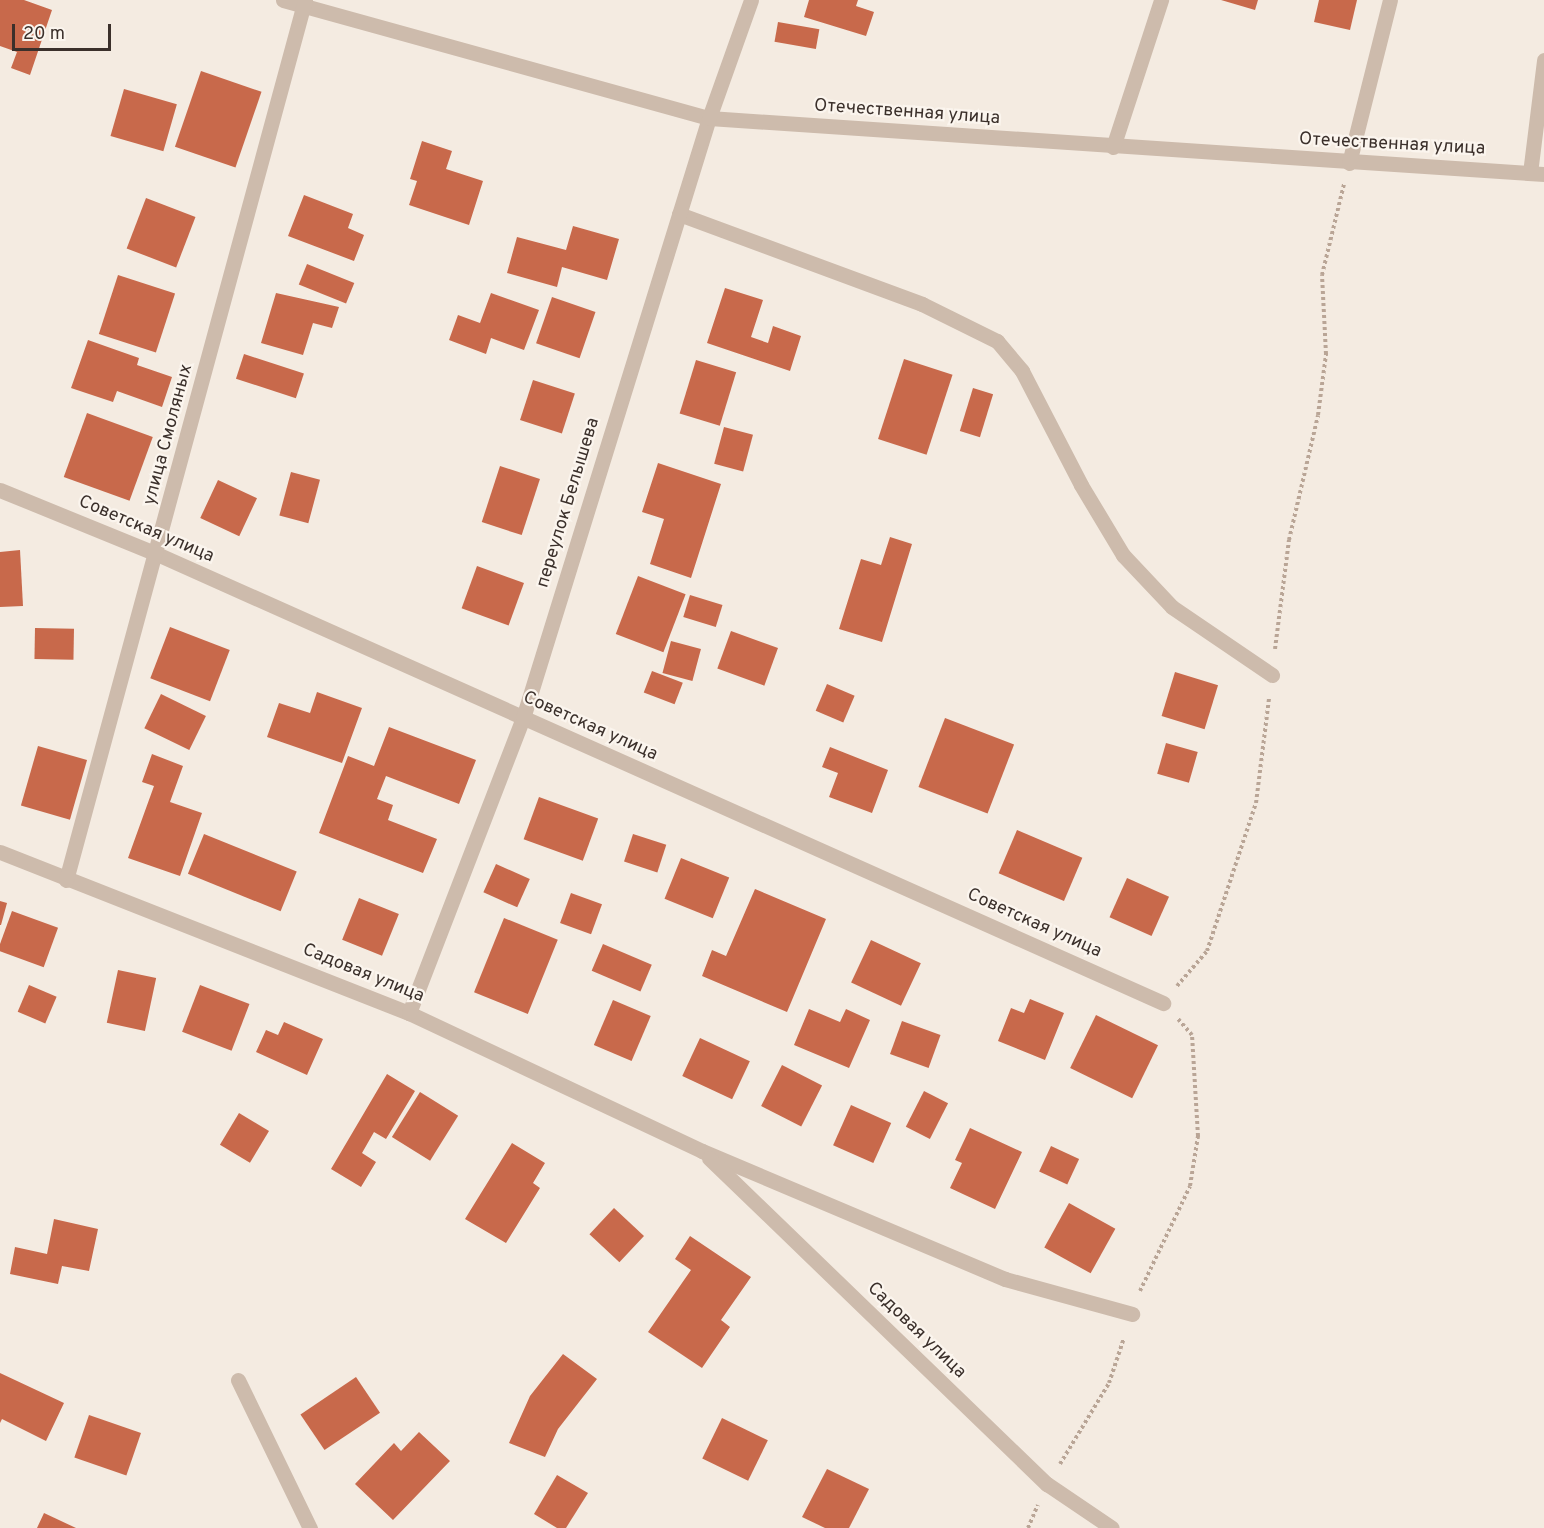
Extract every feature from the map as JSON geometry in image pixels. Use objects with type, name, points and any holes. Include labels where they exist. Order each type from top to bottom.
[{"type":"street","name":"Отечественная улица","points":[[283,0],[709,118],[1537,174]]},
{"type":"street","name":"переулок Белышева","points":[[410,1012],[523,718],[709,118],[751,0]]},
{"type":"street","points":[[1113,147],[1161,0]]},
{"type":"street","points":[[1349,163],[1390,0]]},
{"type":"street","name":"улица Смоляных","points":[[66,880],[157,554],[303,4]]},
{"type":"street","points":[[1537,174],[1544,60]]},
{"type":"street","points":[[679,214],[922,304],[996,341],[1022,371],[1081,485],[1123,555],[1172,607],[1272,675]]},
{"type":"street","name":"Советская улица","points":[[0,490],[157,554],[1163,1003]]},
{"type":"street","name":"Садовая улица","points":[[0,852],[66,880],[410,1012],[702,1151],[1005,1279],[1132,1314]]},
{"type":"street","name":"Садовая улица","points":[[702,1151],[1047,1484],[1112,1528]]},
{"type":"street","points":[[238,1380],[310,1528]]},
{"type":"path","points":[[1047,1484],[1109,1383],[1132,1314],[1191,1186],[1198,1136],[1192,1035],[1163,1003],[1207,951],[1256,802],[1288,540],[1318,415],[1323,374],[1323,275],[1349,163]]},
{"type":"building","points":[[0,0],[24,0],[52,10],[30,75],[11,68],[17,52],[0,46]]},
{"type":"building","points":[[809,0],[858,0],[856,6],[874,12],[866,36],[804,17]]},
{"type":"building","points":[[1221,0],[1258,0],[1255,10]]},
{"type":"building","points":[[1319,0],[1357,0],[1350,30],[1314,22]]},
{"type":"building","points":[[778,22],[819,29],[816,49],[775,42]]},
{"type":"building","points":[[201,71],[262,92],[235,167],[175,147]]},
{"type":"building","points":[[124,89],[177,104],[163,151],[110,136]]},
{"type":"building","points":[[422,141],[452,151],[446,169],[483,181],[469,225],[409,205],[417,181],[410,179]]},
{"type":"building","points":[[304,195],[353,214],[348,228],[364,235],[354,261],[288,236]]},
{"type":"building","points":[[146,198],[195,217],[176,267],[127,248]]},
{"type":"building","points":[[573,226],[619,239],[607,280],[562,267],[557,287],[507,273],[517,237],[566,250]]},
{"type":"building","points":[[307,264],[354,283],[346,304],[299,284]]},
{"type":"building","points":[[118,275],[175,294],[156,353],[99,334]]},
{"type":"building","points":[[725,288],[763,300],[751,337],[768,343],[773,326],[801,336],[790,371],[707,343]]},
{"type":"building","points":[[276,293],[339,307],[332,328],[313,323],[303,355],[261,343]]},
{"type":"building","points":[[491,293],[539,310],[524,350],[491,338],[486,354],[449,340],[458,315],[480,323]]},
{"type":"building","points":[[552,297],[595,312],[580,358],[536,343]]},
{"type":"building","points":[[88,340],[139,358],[137,365],[172,377],[162,407],[117,391],[113,402],[71,388]]},
{"type":"building","points":[[244,354],[304,373],[296,398],[236,379]]},
{"type":"building","points":[[904,359],[953,375],[927,455],[878,439]]},
{"type":"building","points":[[696,360],[736,372],[720,426],[680,414]]},
{"type":"building","points":[[533,380],[575,394],[562,434],[520,420]]},
{"type":"building","points":[[973,388],[993,394],[980,437],[960,431]]},
{"type":"building","points":[[87,413],[153,437],[130,501],[64,477]]},
{"type":"building","points":[[724,427],[753,435],[743,471],[714,464]]},
{"type":"building","points":[[658,463],[721,484],[691,578],[650,564],[664,519],[642,512]]},
{"type":"building","points":[[500,466],[540,479],[522,535],[482,522]]},
{"type":"building","points":[[291,472],[320,480],[308,523],[279,515]]},
{"type":"building","points":[[218,480],[257,498],[239,536],[200,518]]},
{"type":"building","points":[[890,537],[912,544],[882,642],[839,629],[861,559],[881,565]]},
{"type":"building","points":[[20,550],[23,606],[0,607],[0,552]]},
{"type":"building","points":[[477,566],[524,583],[509,625],[462,608]]},
{"type":"building","points":[[638,576],[686,594],[663,652],[616,634]]},
{"type":"building","points":[[690,595],[723,605],[716,627],[683,617]]},
{"type":"building","points":[[170,627],[230,650],[210,701],[150,678]]},
{"type":"building","points":[[35,628],[74,629],[73,660],[34,659]]},
{"type":"building","points":[[731,631],[778,648],[764,686],[717,669]]},
{"type":"building","points":[[671,641],[701,649],[692,681],[662,673]]},
{"type":"building","points":[[652,671],[683,683],[675,704],[644,692]]},
{"type":"building","points":[[1175,672],[1218,685],[1205,729],[1162,716]]},
{"type":"building","points":[[827,684],[855,696],[843,722],[816,711]]},
{"type":"building","points":[[317,692],[362,708],[342,763],[267,737],[279,703],[310,713]]},
{"type":"building","points":[[161,694],[206,716],[189,750],[144,728]]},
{"type":"building","points":[[945,718],[1014,745],[988,814],[918,787]]},
{"type":"building","points":[[389,727],[476,760],[459,804],[386,776],[377,799],[393,805],[388,820],[437,839],[423,873],[319,833],[348,756],[374,766]]},
{"type":"building","points":[[1166,743],[1198,752],[1189,783],[1157,774]]},
{"type":"building","points":[[38,746],[87,760],[70,820],[21,806]]},
{"type":"building","points":[[830,747],[888,770],[872,813],[829,797],[838,773],[822,767]]},
{"type":"building","points":[[152,754],[183,766],[170,802],[202,813],[180,876],[128,858],[154,786],[142,782]]},
{"type":"building","points":[[539,797],[598,819],[583,861],[524,839]]},
{"type":"building","points":[[1017,830],[1082,858],[1064,901],[999,873]]},
{"type":"building","points":[[204,834],[297,871],[281,911],[188,874]]},
{"type":"building","points":[[633,834],[666,845],[657,872],[624,862]]},
{"type":"building","points":[[681,858],[729,877],[713,918],[665,899]]},
{"type":"building","points":[[496,864],[530,879],[517,907],[483,892]]},
{"type":"building","points":[[1127,878],[1169,897],[1152,936],[1110,917]]},
{"type":"building","points":[[755,889],[826,919],[787,1012],[702,976],[712,950],[726,956]]},
{"type":"building","points":[[571,893],[602,904],[591,934],[560,923]]},
{"type":"building","points":[[359,898],[399,914],[382,956],[342,940]]},
{"type":"building","points":[[0,901],[7,903],[1,925],[0,925]]},
{"type":"building","points":[[12,911],[58,928],[44,967],[0,951],[0,944]]},
{"type":"building","points":[[504,918],[558,940],[528,1014],[474,992]]},
{"type":"building","points":[[871,940],[921,963],[901,1006],[851,983]]},
{"type":"building","points":[[603,944],[652,965],[640,991],[592,971]]},
{"type":"building","points":[[118,970],[156,978],[145,1031],[107,1023]]},
{"type":"building","points":[[29,985],[57,997],[45,1023],[18,1012]]},
{"type":"building","points":[[200,985],[249,1004],[232,1051],[182,1032]]},
{"type":"building","points":[[1030,999],[1064,1013],[1045,1060],[998,1041],[1011,1008],[1024,1013]]},
{"type":"building","points":[[613,1000],[651,1016],[632,1061],[594,1045]]},
{"type":"building","points":[[809,1009],[840,1022],[846,1009],[870,1020],[849,1068],[794,1045]]},
{"type":"building","points":[[1096,1015],[1158,1045],[1132,1098],[1070,1068]]},
{"type":"building","points":[[902,1021],[941,1035],[929,1068],[890,1054]]},
{"type":"building","points":[[284,1022],[323,1039],[307,1075],[256,1052],[266,1030],[278,1035]]},
{"type":"building","points":[[700,1038],[750,1061],[732,1099],[682,1076]]},
{"type":"building","points":[[782,1065],[822,1085],[801,1126],[761,1106]]},
{"type":"building","points":[[387,1074],[415,1091],[386,1139],[374,1132],[362,1153],[376,1162],[361,1187],[331,1169]]},
{"type":"building","points":[[924,1091],[948,1103],[930,1139],[906,1127]]},
{"type":"building","points":[[420,1092],[458,1116],[430,1161],[392,1137]]},
{"type":"building","points":[[851,1105],[891,1123],[873,1163],[833,1145]]},
{"type":"building","points":[[239,1113],[269,1131],[250,1163],[220,1145]]},
{"type":"building","points":[[970,1128],[1022,1152],[995,1209],[950,1188],[962,1163],[955,1160]]},
{"type":"building","points":[[512,1143],[545,1163],[533,1183],[540,1188],[506,1243],[465,1219]]},
{"type":"building","points":[[1051,1146],[1079,1159],[1067,1184],[1039,1171]]},
{"type":"building","points":[[1069,1203],[1115,1229],[1091,1273],[1044,1248]]},
{"type":"building","points":[[614,1208],[644,1236],[619,1262],[589,1234]]},
{"type":"building","points":[[54,1219],[98,1229],[89,1271],[62,1266],[58,1284],[10,1274],[15,1247],[47,1254]]},
{"type":"building","points":[[690,1236],[751,1277],[721,1320],[730,1327],[702,1368],[648,1332],[691,1270],[675,1259]]},
{"type":"building","points":[[563,1354],[597,1379],[558,1429],[545,1457],[509,1443],[530,1396]]},
{"type":"building","points":[[0,1373],[64,1403],[46,1441],[2,1419],[0,1423]]},
{"type":"building","points":[[356,1377],[380,1413],[324,1450],[300,1414]]},
{"type":"building","points":[[89,1415],[141,1433],[126,1475],[74,1458]]},
{"type":"building","points":[[722,1418],[768,1440],[748,1481],[702,1458]]},
{"type":"building","points":[[419,1432],[450,1461],[393,1520],[355,1484],[394,1443],[401,1451]]},
{"type":"building","points":[[827,1469],[869,1489],[849,1528],[825,1528],[802,1517]]},
{"type":"building","points":[[557,1475],[588,1493],[566,1528],[557,1528],[534,1514]]},
{"type":"building","points":[[44,1513],[76,1528],[37,1528]]}]
